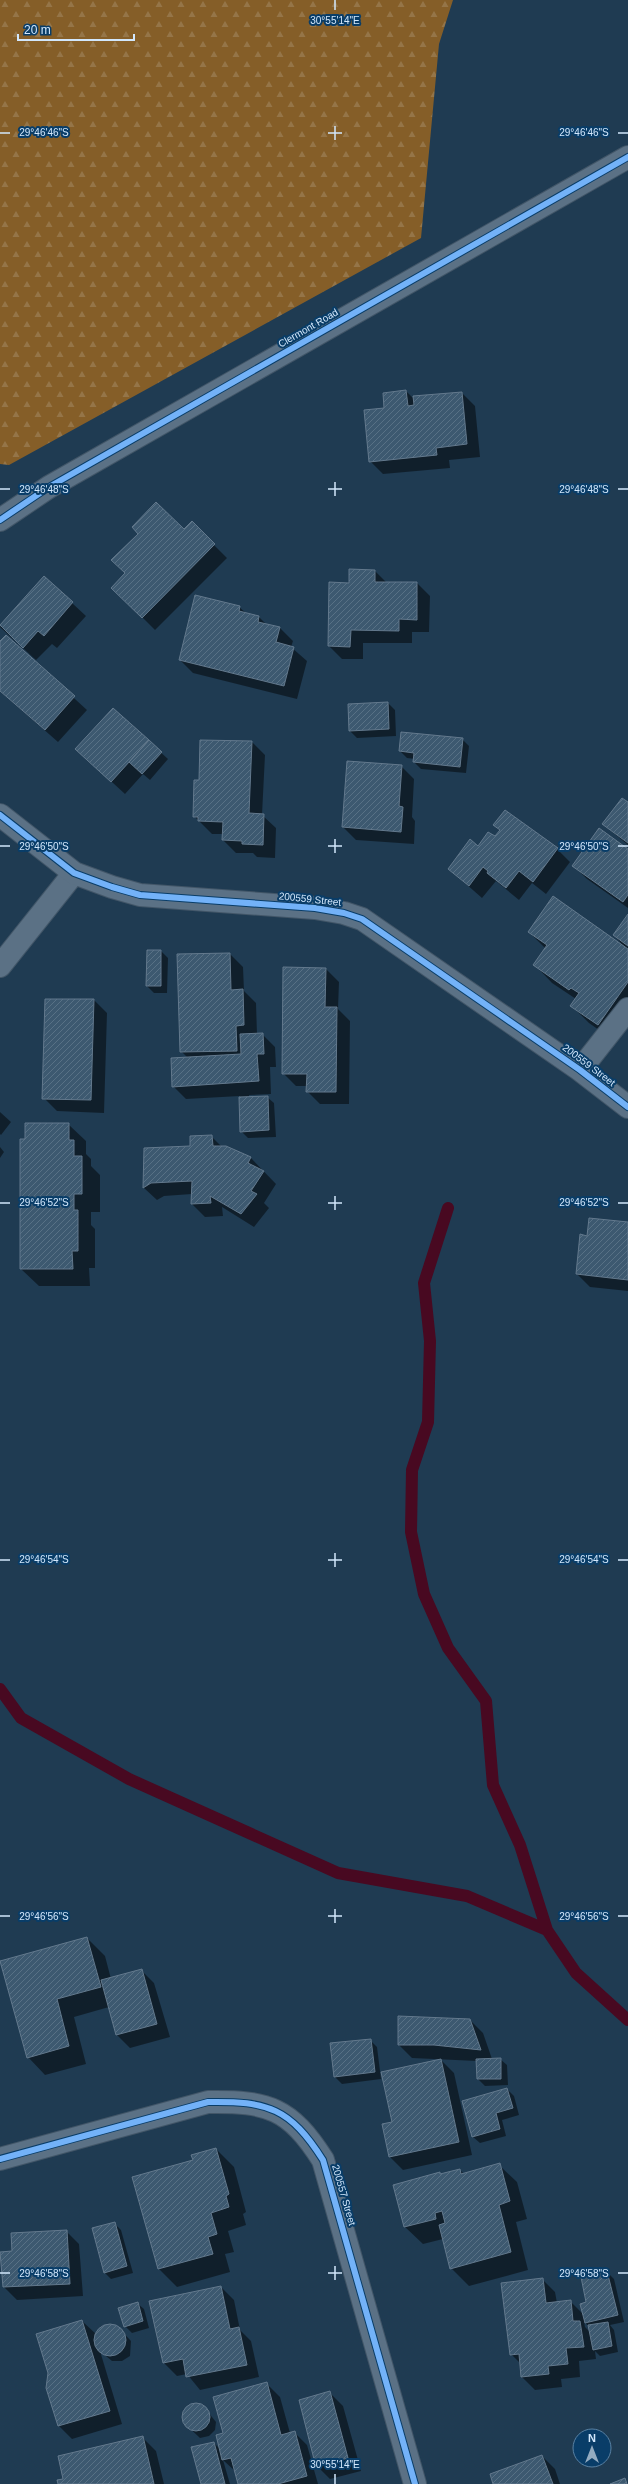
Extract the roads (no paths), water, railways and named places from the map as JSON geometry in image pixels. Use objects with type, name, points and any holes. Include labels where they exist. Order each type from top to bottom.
[{"type":"street","name":"Clermont Road","points":[[0,520],[56,483],[628,157]]},
{"type":"street","name":"200559 Street","points":[[0,815],[74,873],[112,888],[140,894],[315,908],[344,912],[362,919],[580,1070],[628,1107]]},
{"type":"street","points":[[0,966],[74,873]]},
{"type":"street","name":"200559 Street","points":[[580,1070],[628,1009]]},
{"type":"street","name":"200557 Street","points":[[0,2159],[208,2102],[239,2101],[267,2106],[288,2117],[307,2134],[323,2160],[415,2484]]},
{"type":"waterway","points":[[448,1208],[424,1283],[430,1341],[428,1422],[412,1470],[411,1532],[424,1594],[448,1648],[486,1701],[493,1785],[520,1845],[547,1930]]},
{"type":"waterway","points":[[0,1689],[21,1718],[129,1779],[338,1873],[467,1896],[547,1930],[576,1973],[628,2020]]}]
